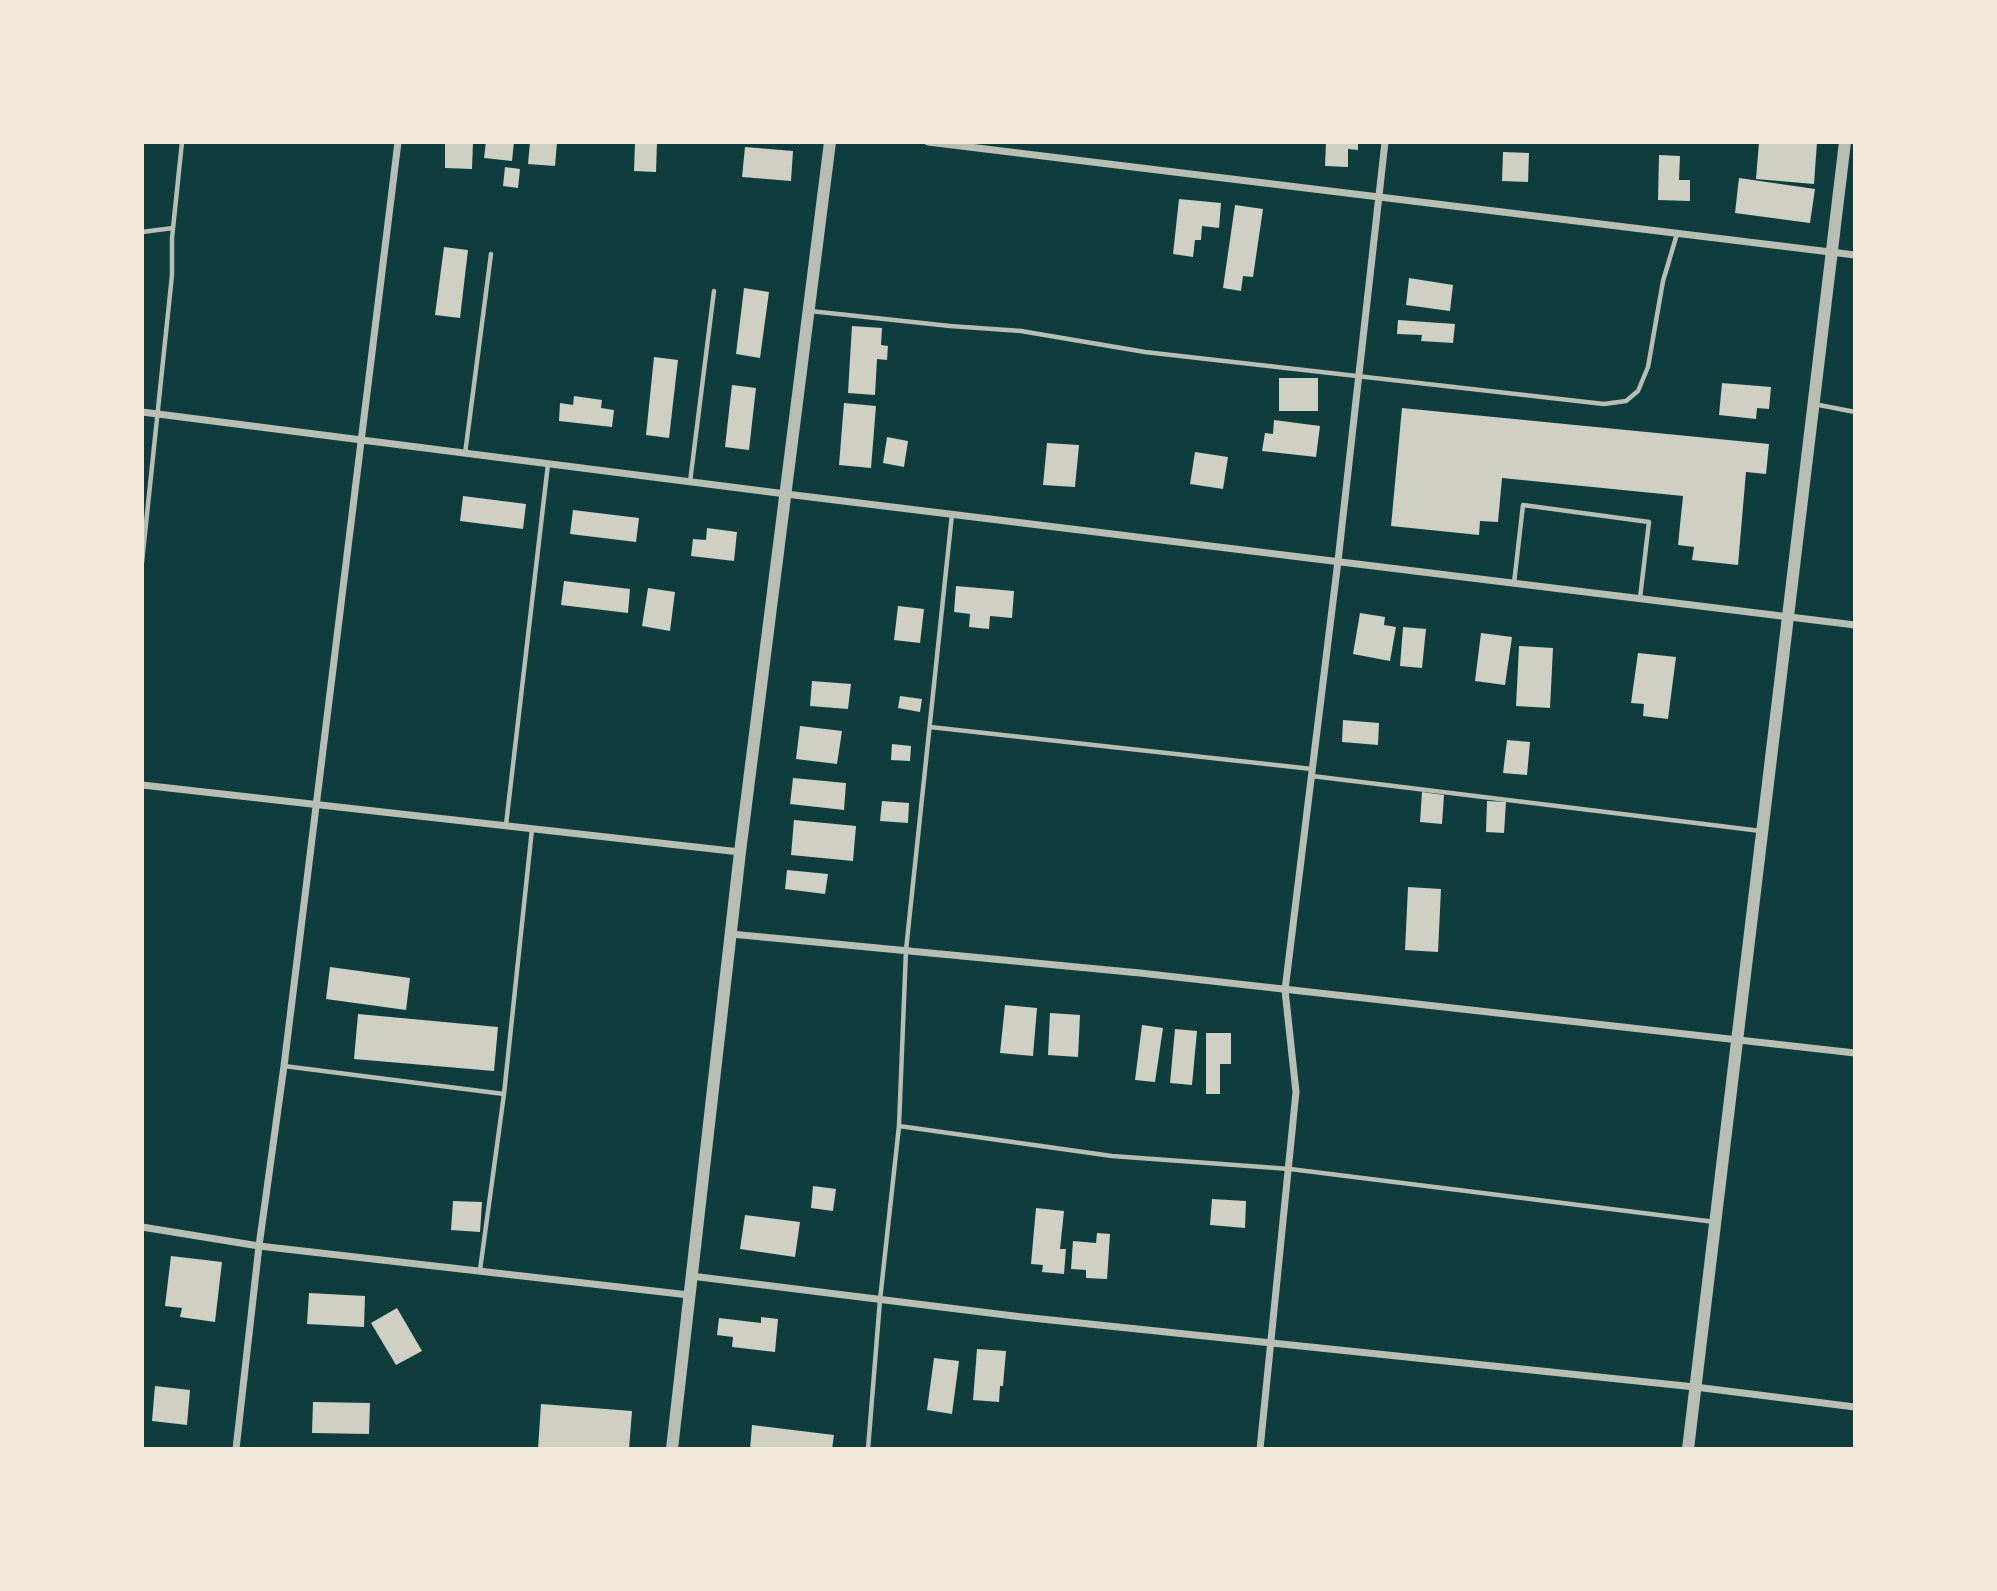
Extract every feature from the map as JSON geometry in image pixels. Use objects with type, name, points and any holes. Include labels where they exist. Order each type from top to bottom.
[{"type":"street","points":[[236,1449],[259,1246],[363,440],[398,142]]},
{"type":"street","points":[[672,1449],[740,852],[830,142]]},
{"type":"street","points":[[928,142],[1855,255]]},
{"type":"street","points":[[1259,1449],[1296,1092],[1285,990],[1338,561],[1385,142]]},
{"type":"street","points":[[1688,1449],[1845,142]]},
{"type":"street","points":[[142,412],[1855,625]]},
{"type":"street","points":[[142,785],[740,852]]},
{"type":"street","points":[[731,934],[1285,990],[1855,1053]]},
{"type":"street","points":[[142,1227],[259,1246],[689,1295]]},
{"type":"street","points":[[691,1276],[1271,1345],[1695,1387],[1855,1407]]},
{"type":"lane","points":[[142,562],[172,275],[173,228],[182,142]]},
{"type":"lane","points":[[142,232],[173,228]]},
{"type":"lane","points":[[809,310],[1021,331],[1145,352],[1604,404],[1626,401],[1638,391],[1648,367],[1662,281],[1677,234]]},
{"type":"lane","points":[[466,454],[491,254]]},
{"type":"lane","points":[[690,482],[714,291]]},
{"type":"lane","points":[[1813,404],[1855,412]]},
{"type":"lane","points":[[506,827],[548,464]]},
{"type":"lane","points":[[1514,583],[1523,505],[1649,522],[1640,599]]},
{"type":"lane","points":[[868,1449],[880,1300],[899,1126],[906,950],[951,514]]},
{"type":"lane","points":[[929,727],[1311,772],[1763,831]]},
{"type":"lane","points":[[481,1270],[504,1094],[532,829]]},
{"type":"lane","points":[[284,1066],[504,1094]]},
{"type":"lane","points":[[899,1126],[1112,1156],[1290,1169],[1716,1222]]},
{"type":"building","points":[[445,142],[473,142],[472,169],[445,168]]},
{"type":"building","points":[[486,142],[514,142],[512,161],[484,158]]},
{"type":"building","points":[[530,142],[557,142],[555,166],[528,164]]},
{"type":"building","points":[[635,142],[657,142],[656,172],[634,171]]},
{"type":"building","points":[[1326,142],[1358,142],[1358,150],[1348,149],[1348,167],[1325,166]]},
{"type":"building","points":[[1759,142],[1817,142],[1814,184],[1756,179]]},
{"type":"building","points":[[745,147],[793,151],[791,181],[742,177]]},
{"type":"building","points":[[1503,152],[1529,153],[1528,182],[1502,181]]},
{"type":"building","points":[[1659,155],[1680,156],[1679,180],[1690,180],[1690,201],[1658,200]]},
{"type":"building","points":[[505,167],[520,169],[518,188],[503,186]]},
{"type":"building","points":[[1739,178],[1815,189],[1810,223],[1735,213]]},
{"type":"building","points":[[1179,199],[1221,203],[1219,228],[1202,226],[1201,240],[1195,240],[1193,257],[1173,254]]},
{"type":"building","points":[[1235,205],[1263,209],[1253,277],[1243,276],[1241,291],[1223,288]]},
{"type":"building","points":[[444,247],[468,250],[460,318],[435,315]]},
{"type":"building","points":[[1409,278],[1453,285],[1450,311],[1406,305]]},
{"type":"building","points":[[744,288],[769,292],[760,358],[736,354]]},
{"type":"building","points":[[1398,320],[1455,324],[1453,343],[1421,341],[1422,335],[1397,334]]},
{"type":"building","points":[[852,326],[882,328],[881,345],[888,346],[887,360],[877,359],[875,395],[848,393]]},
{"type":"building","points":[[654,357],[678,360],[669,438],[646,435]]},
{"type":"building","points":[[1279,378],[1318,378],[1318,411],[1279,411]]},
{"type":"building","points":[[1722,383],[1771,387],[1769,409],[1757,408],[1756,419],[1719,415]]},
{"type":"building","points":[[732,385],[756,388],[749,450],[725,447]]},
{"type":"building","points":[[574,396],[602,400],[601,408],[614,410],[612,427],[559,421],[560,403],[573,405]]},
{"type":"building","points":[[844,403],[876,406],[871,468],[839,465]]},
{"type":"building","points":[[1402,408],[1769,444],[1766,474],[1746,472],[1738,565],[1692,560],[1694,547],[1678,545],[1683,496],[1502,478],[1498,522],[1480,521],[1479,535],[1391,526]]},
{"type":"building","points":[[1274,420],[1320,426],[1316,457],[1262,451],[1265,433],[1273,434]]},
{"type":"building","points":[[887,437],[908,441],[904,467],[883,463]]},
{"type":"building","points":[[1047,443],[1079,445],[1075,487],[1043,485]]},
{"type":"building","points":[[1195,452],[1228,457],[1223,489],[1190,484]]},
{"type":"building","points":[[463,496],[526,504],[523,529],[460,521]]},
{"type":"building","points":[[573,510],[639,518],[636,542],[570,534]]},
{"type":"building","points":[[707,528],[737,532],[734,561],[691,556],[693,539],[706,540]]},
{"type":"building","points":[[564,581],[630,589],[628,613],[561,605]]},
{"type":"building","points":[[956,586],[1014,591],[1012,618],[990,616],[989,629],[969,627],[970,614],[954,612]]},
{"type":"building","points":[[648,588],[675,592],[670,631],[642,626]]},
{"type":"building","points":[[898,606],[924,609],[920,643],[894,640]]},
{"type":"building","points":[[1360,613],[1385,617],[1384,625],[1396,627],[1390,661],[1353,654]]},
{"type":"building","points":[[1403,627],[1426,629],[1422,668],[1400,666]]},
{"type":"building","points":[[1481,633],[1512,637],[1505,685],[1475,681]]},
{"type":"building","points":[[1519,646],[1553,648],[1550,708],[1516,706]]},
{"type":"building","points":[[1638,653],[1676,657],[1668,719],[1643,716],[1644,704],[1631,703]]},
{"type":"building","points":[[812,681],[851,684],[848,709],[810,706]]},
{"type":"building","points":[[900,696],[922,699],[920,712],[898,708]]},
{"type":"building","points":[[1343,720],[1379,723],[1378,745],[1342,742]]},
{"type":"building","points":[[800,726],[842,731],[837,764],[796,759]]},
{"type":"building","points":[[1507,740],[1530,742],[1527,775],[1503,773]]},
{"type":"building","points":[[892,744],[911,746],[910,761],[891,760]]},
{"type":"building","points":[[793,778],[846,783],[844,810],[790,804]]},
{"type":"building","points":[[1422,792],[1444,795],[1442,824],[1420,822]]},
{"type":"building","points":[[882,801],[909,803],[908,823],[880,821]]},
{"type":"building","points":[[1487,801],[1506,802],[1504,833],[1486,832]]},
{"type":"building","points":[[794,820],[856,826],[853,861],[791,855]]},
{"type":"building","points":[[787,870],[828,874],[825,894],[785,889]]},
{"type":"building","points":[[1408,887],[1441,889],[1438,952],[1405,950]]},
{"type":"building","points":[[330,967],[410,978],[406,1010],[326,999]]},
{"type":"building","points":[[1005,1005],[1037,1008],[1033,1056],[1000,1053]]},
{"type":"building","points":[[1050,1013],[1080,1015],[1078,1057],[1048,1055]]},
{"type":"building","points":[[358,1014],[498,1027],[494,1071],[354,1059]]},
{"type":"building","points":[[1142,1025],[1163,1028],[1155,1082],[1135,1080]]},
{"type":"building","points":[[1175,1029],[1197,1031],[1192,1085],[1170,1083]]},
{"type":"building","points":[[1206,1033],[1231,1033],[1231,1064],[1220,1064],[1220,1094],[1206,1094]]},
{"type":"building","points":[[813,1186],[836,1189],[833,1211],[811,1208]]},
{"type":"building","points":[[1212,1199],[1246,1201],[1245,1228],[1210,1225]]},
{"type":"building","points":[[453,1201],[482,1202],[480,1232],[451,1230]]},
{"type":"building","points":[[1036,1208],[1064,1211],[1060,1249],[1066,1249],[1064,1274],[1042,1272],[1043,1265],[1031,1264]]},
{"type":"building","points":[[745,1215],[800,1222],[795,1257],[740,1249]]},
{"type":"building","points":[[1097,1233],[1110,1234],[1107,1279],[1086,1278],[1086,1270],[1071,1269],[1073,1241],[1096,1243]]},
{"type":"building","points":[[171,1256],[222,1262],[215,1322],[180,1317],[182,1308],[165,1306]]},
{"type":"building","points":[[309,1293],[365,1296],[364,1327],[307,1324]]},
{"type":"building","points":[[397,1308],[422,1351],[396,1365],[371,1323]]},
{"type":"building","points":[[761,1317],[778,1319],[775,1352],[732,1347],[733,1337],[717,1335],[719,1318],[761,1323]]},
{"type":"building","points":[[977,1349],[1006,1351],[999,1402],[973,1400]]},
{"type":"building","points":[[934,1358],[959,1361],[952,1414],[927,1410]]},
{"type":"building","points":[[155,1386],[190,1390],[187,1425],[152,1421]]},
{"type":"building","points":[[313,1402],[370,1403],[369,1434],[312,1433]]},
{"type":"building","points":[[541,1404],[632,1411],[629,1449],[538,1449]]},
{"type":"building","points":[[752,1425],[834,1435],[832,1449],[750,1449]]}]
